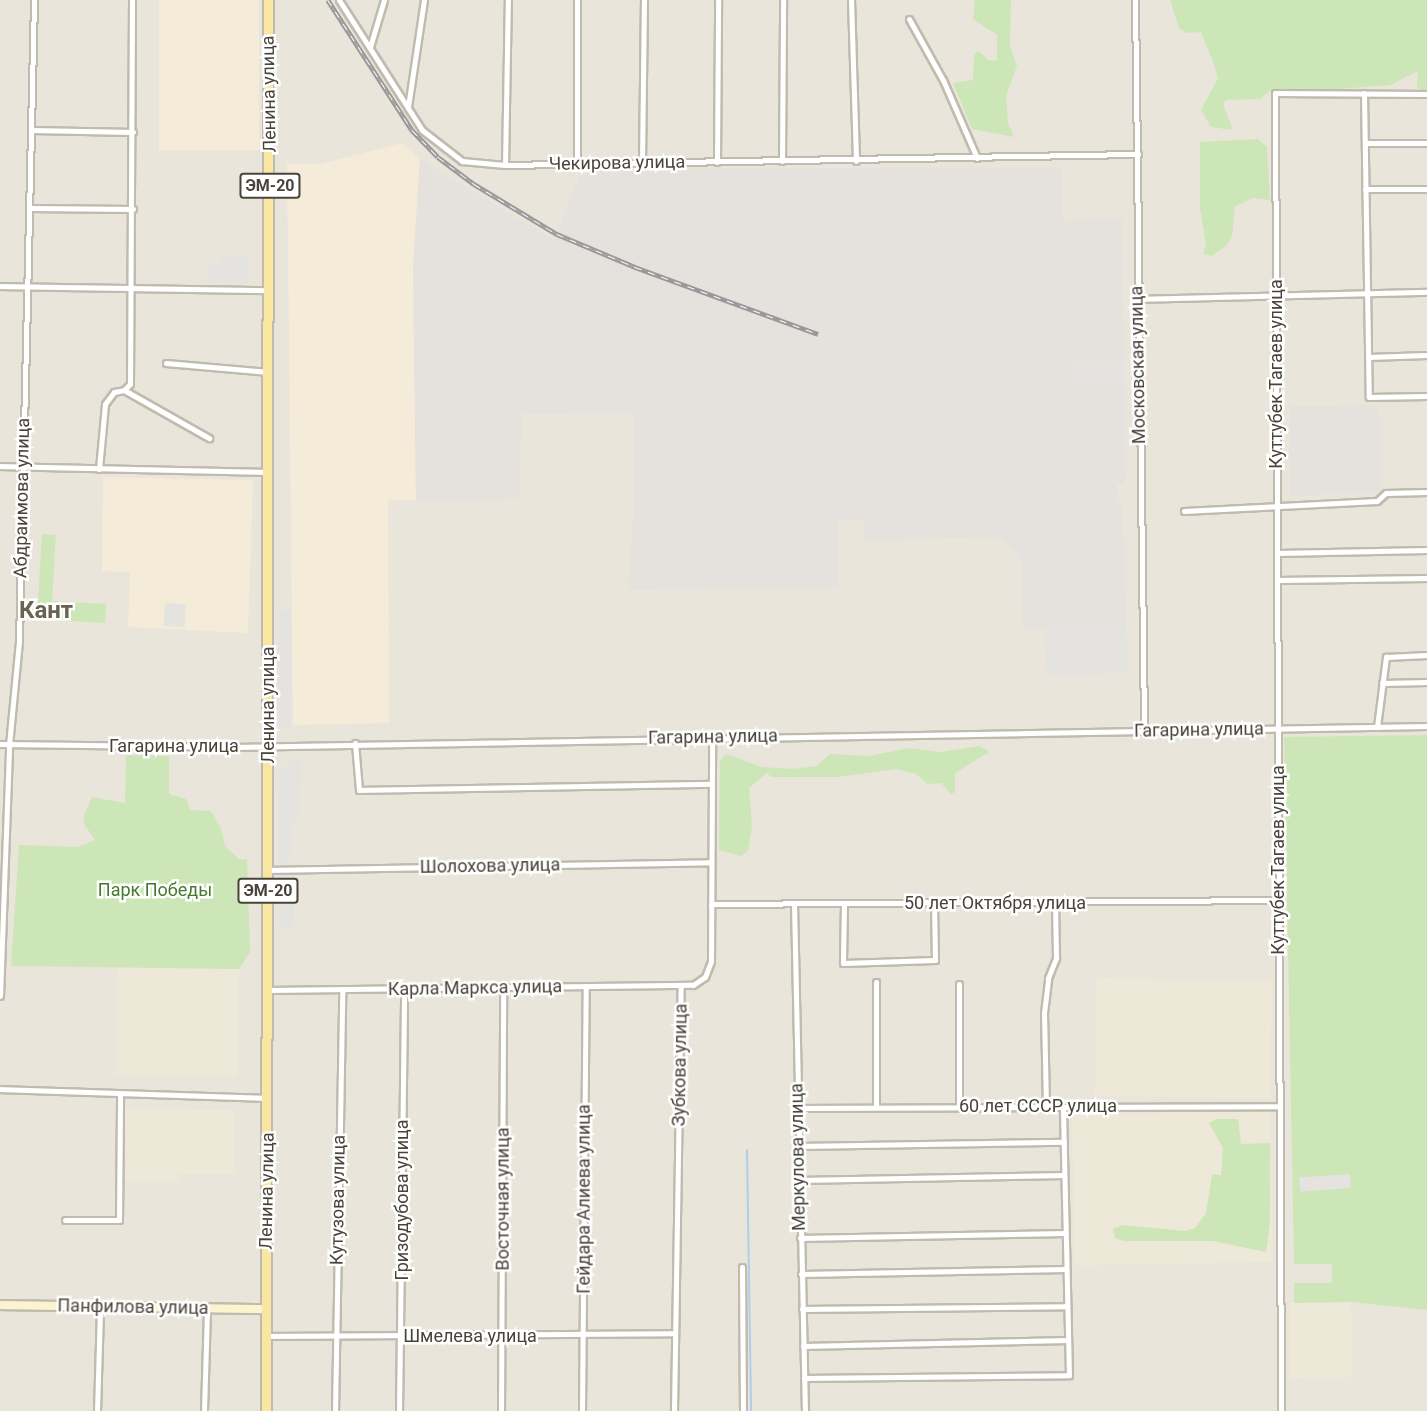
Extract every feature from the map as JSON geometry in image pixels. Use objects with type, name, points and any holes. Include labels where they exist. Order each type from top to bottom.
[{"type":"main road","name":"Ленина улица","points":[[266,1411],[270,290],[268,0]]},
{"type":"street","name":"Абдраимова улица","points":[[0,996],[9,745],[19,642],[34,0]]},
{"type":"street","points":[[99,470],[105,404],[114,392],[124,390],[130,384],[133,209],[132,0]]},
{"type":"street","name":"Чекирова улица","points":[[339,0],[422,130],[446,152],[462,160],[505,165],[856,161],[1138,154]]},
{"type":"street","points":[[370,47],[384,0]]},
{"type":"street","points":[[408,107],[424,0]]},
{"type":"street","points":[[505,165],[508,0]]},
{"type":"street","points":[[577,0],[578,163]]},
{"type":"street","points":[[642,162],[644,0]]},
{"type":"street","points":[[717,162],[718,0]]},
{"type":"street","points":[[782,161],[783,0]]},
{"type":"street","points":[[851,0],[856,161]]},
{"type":"street","name":"Московская улица","points":[[1134,0],[1138,154],[1136,299],[1144,731]]},
{"type":"street","points":[[909,19],[943,80],[977,158]]},
{"type":"street","name":"Куттубек Тагаев улица","points":[[1281,1411],[1275,93],[1364,93]]},
{"type":"street","points":[[1427,94],[1364,93],[1369,397],[1427,396]]},
{"type":"street","points":[[31,130],[133,132]]},
{"type":"street","points":[[1365,143],[1427,143]]},
{"type":"street","points":[[1365,189],[1427,189]]},
{"type":"street","points":[[29,207],[133,209]]},
{"type":"street","points":[[0,286],[270,290]]},
{"type":"street","points":[[1136,299],[1427,292]]},
{"type":"street","points":[[1368,357],[1427,355]]},
{"type":"street","points":[[166,363],[269,372]]},
{"type":"street","points":[[124,390],[209,438]]},
{"type":"street","points":[[0,466],[269,472]]},
{"type":"street","points":[[1184,511],[1377,501],[1386,493],[1427,492]]},
{"type":"street","points":[[1277,553],[1427,550]]},
{"type":"street","points":[[1277,580],[1427,578]]},
{"type":"street","points":[[1377,727],[1386,657],[1427,655]]},
{"type":"street","points":[[1382,683],[1427,682]]},
{"type":"street","name":"Гагарина улица","points":[[0,744],[267,744],[1427,726]]},
{"type":"street","name":"Зубкова улица","points":[[674,1411],[681,985],[693,985],[705,977],[711,961],[712,737]]},
{"type":"street","points":[[355,742],[359,790],[711,784]]},
{"type":"street","name":"Шолохова улица","points":[[268,870],[711,862]]},
{"type":"street","name":"50 лет Октября улица","points":[[711,904],[1278,900]]},
{"type":"street","points":[[844,903],[843,963],[935,960],[934,903]]},
{"type":"street","points":[[1046,1107],[1044,1013],[1048,978],[1056,958],[1055,903]]},
{"type":"street","name":"Меркулова улица","points":[[794,904],[796,1108],[805,1411]]},
{"type":"street","points":[[876,982],[876,1105]]},
{"type":"street","points":[[959,984],[960,1106]]},
{"type":"street","name":"Карла Маркса улица","points":[[268,990],[681,985]]},
{"type":"street","name":"Гейдара Алиева улица","points":[[582,1411],[586,986]]},
{"type":"street","name":"Восточная улица","points":[[501,1411],[503,1336],[502,987]]},
{"type":"street","name":"Кутузова улица","points":[[334,1411],[342,989]]},
{"type":"street","name":"Гризодубова улица","points":[[399,1411],[404,989]]},
{"type":"street","points":[[0,1089],[268,1098]]},
{"type":"street","points":[[65,1220],[119,1220],[120,1093]]},
{"type":"street","name":"60 лет СССР улица","points":[[796,1108],[876,1105],[1279,1106]]},
{"type":"street","points":[[804,1378],[1069,1375],[1063,1107]]},
{"type":"street","points":[[798,1146],[1064,1142]]},
{"type":"street","points":[[799,1180],[1064,1175]]},
{"type":"street","points":[[800,1238],[1065,1233]]},
{"type":"street","points":[[742,1267],[743,1411]]},
{"type":"street","points":[[801,1274],[1066,1269]]},
{"type":"street","name":"Панфилова улица","points":[[0,1305],[266,1309]]},
{"type":"street","points":[[802,1309],[1067,1306]]},
{"type":"street","points":[[97,1411],[100,1307]]},
{"type":"street","points":[[204,1411],[207,1309]]},
{"type":"street","name":"Шмелева улица","points":[[266,1336],[675,1334]]},
{"type":"street","points":[[803,1346],[1068,1340]]},
{"type":"shaded area","name":"Кант","points":[[0,0],[1427,0],[1427,1411],[0,1411]]},
{"type":"shaded area","points":[[159,0],[259,0],[259,150],[159,150]]},
{"type":"shaded area","points":[[402,143],[420,159],[413,267],[416,500],[388,500],[389,723],[293,725],[287,164],[321,164]]},
{"type":"shaded area","points":[[420,159],[554,240],[579,176],[605,169],[1062,167],[1063,221],[1122,220],[1125,484],[1117,484],[1117,502],[1122,502],[1126,625],[1023,628],[1021,561],[1001,537],[865,540],[864,520],[837,521],[839,587],[628,590],[634,508],[633,415],[522,414],[519,499],[416,500],[413,267]]},
{"type":"shaded area","points":[[221,256],[249,256],[249,283],[209,283],[209,263],[220,263]]},
{"type":"shaded area","points":[[1074,362],[1123,362],[1123,386],[1074,386]]},
{"type":"shaded area","points":[[1379,405],[1381,494],[1291,496],[1289,407]]},
{"type":"shaded area","points":[[103,477],[253,480],[248,633],[128,627],[130,572],[102,571]]},
{"type":"shaded area","points":[[165,603],[186,604],[185,627],[164,626]]},
{"type":"shaded area","points":[[277,610],[291,610],[291,727],[277,727]]},
{"type":"shaded area","points":[[1126,625],[1128,673],[1047,676],[1045,628]]},
{"type":"shaded area","points":[[301,757],[300,820],[292,820],[291,855],[287,863],[278,864],[277,770]]},
{"type":"shaded area","points":[[277,875],[294,875],[294,927],[277,927]]},
{"type":"shaded area","points":[[117,967],[239,969],[237,1077],[115,1075]]},
{"type":"shaded area","points":[[1097,978],[1272,981],[1270,1099],[1095,1096]]},
{"type":"shaded area","points":[[125,1109],[235,1110],[235,1174],[179,1174],[179,1181],[124,1181]]},
{"type":"shaded area","points":[[1270,1111],[1273,1262],[1075,1265],[1072,1114]]},
{"type":"shaded area","points":[[1350,1174],[1351,1188],[1300,1192],[1299,1178]]},
{"type":"shaded area","points":[[1351,1302],[1352,1377],[1290,1378],[1289,1303]]},
{"type":"green space","points":[[975,0],[1011,0],[1010,47],[1017,66],[1006,96],[1008,123],[1014,137],[972,129],[953,83],[973,80],[974,54],[979,51],[988,60],[997,61],[997,35],[973,19]]},
{"type":"green space","points":[[1170,0],[1427,0],[1427,92],[1417,88],[1418,71],[1390,85],[1326,90],[1272,89],[1260,99],[1226,100],[1223,104],[1233,130],[1211,127],[1201,110],[1218,78],[1214,64],[1201,32],[1187,33],[1179,28]]},
{"type":"green space","points":[[1258,139],[1267,147],[1270,200],[1253,198],[1235,206],[1232,236],[1227,245],[1212,256],[1203,254],[1206,245],[1200,208],[1200,142]]},
{"type":"green space","points":[[42,534],[56,535],[52,601],[106,604],[105,623],[37,619]]},
{"type":"green space","points":[[1427,735],[1427,1310],[1351,1302],[1294,1303],[1294,1283],[1332,1283],[1332,1264],[1294,1264],[1284,737]]},
{"type":"green space","points":[[980,746],[989,752],[955,773],[955,792],[951,794],[941,783],[928,784],[916,774],[896,769],[838,777],[771,777],[767,773],[749,788],[752,828],[748,851],[741,856],[719,850],[720,761],[726,754],[761,767],[791,769],[817,766],[830,754],[869,756],[909,748],[940,752]]},
{"type":"green space","name":"Парк Победы","points":[[126,755],[169,756],[169,794],[186,799],[190,810],[211,811],[221,828],[225,846],[239,859],[247,859],[250,952],[239,969],[11,966],[19,845],[78,847],[95,840],[84,824],[84,815],[92,797],[125,803]]},
{"type":"green space","points":[[1217,1119],[1238,1119],[1241,1144],[1270,1143],[1270,1223],[1266,1252],[1213,1241],[1124,1241],[1115,1238],[1113,1229],[1122,1225],[1186,1231],[1195,1228],[1206,1213],[1212,1174],[1221,1175],[1223,1148],[1209,1123]]},
{"type":"waterway","points":[[747,1150],[751,1411]]},
{"type":"railway","points":[[328,0],[412,130],[438,157],[474,184],[557,234],[635,267],[818,334]]},
{"type":"district","name":"Кант","points":[[46,611]]}]
